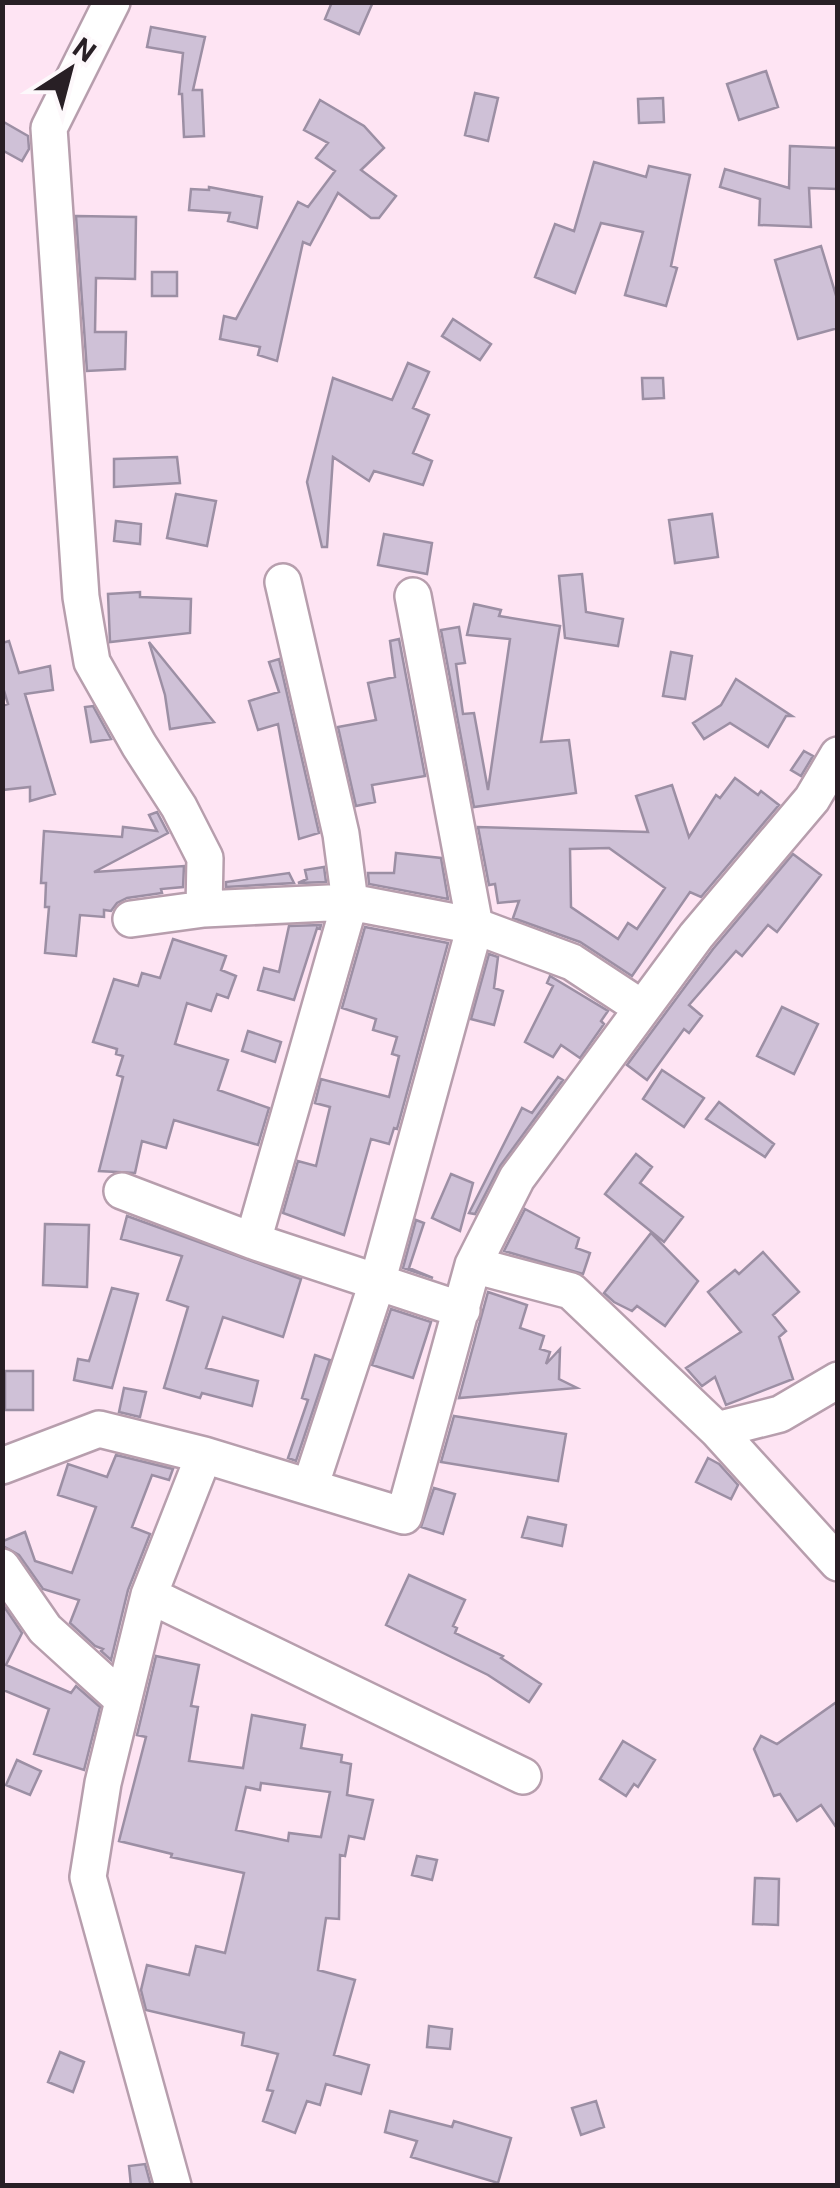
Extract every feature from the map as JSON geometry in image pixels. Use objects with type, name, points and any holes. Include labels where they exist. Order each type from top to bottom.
[{"type":"street","points":[[112,2],[49,128],[81,597],[92,662],[205,858],[204,910]]},
{"type":"street","points":[[253,1240],[350,902],[341,834],[283,582]]},
{"type":"street","points":[[310,1487],[377,1283],[475,926],[413,596]]},
{"type":"street","points":[[2,1466],[100,1429],[204,1455],[404,1516],[472,1265],[516,1178],[696,936],[812,799],[838,755]]},
{"type":"street","points":[[131,919],[204,910],[350,902],[475,926],[572,962],[642,1008]]},
{"type":"street","points":[[122,1191],[462,1310]]},
{"type":"street","points":[[472,1265],[570,1292],[717,1430],[838,1563]]},
{"type":"street","points":[[717,1430],[780,1414],[838,1380]]},
{"type":"street","points":[[173,2186],[88,1877],[103,1783],[149,1595],[204,1455]]},
{"type":"street","points":[[2,1567],[45,1629],[122,1699]]},
{"type":"street","points":[[149,1595],[522,1776]]},
{"type":"building","points":[[332,2],[373,2],[359,34],[325,19]]},
{"type":"building","points":[[151,27],[205,37],[193,90],[202,90],[204,136],[184,137],[179,94],[183,53],[147,47]]},
{"type":"building","points":[[766,71],[778,107],[739,120],[727,84]]},
{"type":"building","points":[[475,93],[498,98],[488,141],[465,135]]},
{"type":"building","points":[[663,98],[664,122],[639,123],[638,99]]},
{"type":"building","points":[[320,100],[364,126],[384,148],[361,170],[396,196],[379,218],[371,218],[338,193],[310,245],[303,242],[277,361],[258,355],[260,347],[220,339],[224,316],[236,319],[298,202],[308,207],[335,171],[316,158],[328,143],[304,130]]},
{"type":"building","points":[[2,121],[28,136],[29,149],[22,161],[2,150]]},
{"type":"building","points":[[790,146],[838,148],[837,189],[809,188],[811,227],[759,225],[760,199],[720,187],[725,169],[789,188]]},
{"type":"building","points":[[594,162],[646,177],[649,166],[690,175],[671,266],[677,268],[666,306],[625,295],[643,232],[601,223],[575,293],[535,277],[555,224],[574,231]]},
{"type":"building","points":[[209,187],[262,197],[257,228],[228,221],[230,213],[189,210],[191,189]]},
{"type":"building","points":[[76,216],[136,217],[135,279],[96,278],[95,332],[126,332],[125,369],[87,371]]},
{"type":"building","points":[[821,246],[838,302],[838,328],[798,339],[775,260]]},
{"type":"building","points":[[152,272],[177,272],[177,296],[152,296]]},
{"type":"building","points":[[453,319],[491,344],[480,360],[442,336]]},
{"type":"building","points":[[408,363],[429,372],[413,408],[429,415],[413,453],[432,461],[423,485],[374,471],[369,481],[333,457],[327,547],[322,547],[307,482],[333,378],[392,400]]},
{"type":"building","points":[[642,378],[663,378],[664,398],[643,399]]},
{"type":"building","points":[[177,457],[180,483],[114,487],[114,459]]},
{"type":"building","points":[[176,494],[216,501],[207,546],[167,538]]},
{"type":"building","points":[[712,514],[718,557],[675,563],[669,520]]},
{"type":"building","points":[[116,521],[141,524],[140,544],[114,541]]},
{"type":"building","points":[[384,534],[432,543],[427,574],[378,565]]},
{"type":"building","points":[[582,574],[586,612],[623,619],[618,646],[565,638],[559,576]]},
{"type":"building","points":[[140,592],[140,597],[191,599],[190,633],[110,642],[108,594]]},
{"type":"building","points":[[474,604],[501,610],[499,616],[560,626],[541,742],[569,740],[576,793],[474,807],[441,630],[459,627],[465,663],[456,664],[463,714],[474,713],[488,790],[510,639],[467,635]]},
{"type":"building","points":[[399,639],[425,776],[372,785],[375,802],[356,806],[338,727],[376,720],[368,683],[395,677],[390,641]]},
{"type":"building","points":[[9,641],[19,673],[50,666],[53,690],[25,694],[55,794],[30,801],[30,787],[2,790],[2,706],[8,704],[2,684],[2,643]]},
{"type":"building","points":[[149,642],[214,722],[170,729],[165,695]]},
{"type":"building","points":[[671,652],[692,656],[685,699],[663,696]]},
{"type":"building","points":[[279,659],[319,833],[299,839],[278,724],[258,730],[249,701],[279,692],[269,662]]},
{"type":"building","points":[[736,679],[792,716],[786,716],[768,747],[730,723],[704,739],[693,723],[721,705]]},
{"type":"building","points":[[93,706],[111,739],[91,742],[85,707]]},
{"type":"building","points":[[804,751],[813,756],[801,776],[791,770]]},
{"type":"building","points":[[735,778],[779,805],[701,897],[690,892],[632,976],[580,942],[513,918],[519,901],[498,903],[495,884],[489,885],[478,827],[648,832],[636,796],[672,785],[689,837],[716,795],[720,798]],"holes":[[[609,848],[665,888],[637,929],[628,923],[618,939],[571,907],[570,849]]]},
{"type":"building","points":[[157,812],[168,833],[94,872],[184,866],[183,887],[127,898],[111,911],[104,910],[104,917],[80,915],[76,956],[45,953],[49,907],[45,907],[46,883],[41,883],[44,831],[122,837],[123,827],[157,831],[149,815]]},
{"type":"building","points":[[396,853],[441,858],[448,899],[369,884],[368,873],[394,873]]},
{"type":"building","points":[[793,854],[821,875],[777,932],[768,925],[742,956],[736,951],[689,1005],[702,1016],[689,1033],[684,1029],[647,1080],[627,1065],[713,949]]},
{"type":"building","points":[[324,867],[326,882],[298,883],[307,879],[305,870]]},
{"type":"building","points":[[289,873],[294,883],[226,887],[226,882]]},
{"type":"building","points":[[321,925],[294,1000],[258,990],[264,968],[279,972],[289,926]]},
{"type":"building","points":[[365,927],[448,943],[397,1129],[394,1128],[389,1144],[371,1139],[344,1235],[283,1213],[298,1161],[316,1166],[330,1107],[315,1103],[321,1079],[389,1097],[399,1056],[392,1054],[397,1037],[373,1030],[376,1019],[342,1008]]},
{"type":"building","points":[[173,939],[226,956],[221,970],[236,976],[228,998],[217,994],[211,1011],[187,1003],[175,1044],[228,1060],[218,1090],[269,1108],[258,1145],[174,1120],[166,1148],[142,1141],[135,1173],[99,1171],[123,1077],[117,1075],[123,1056],[116,1054],[117,1049],[93,1042],[114,979],[138,986],[142,973],[160,978]]},
{"type":"building","points":[[489,954],[498,957],[494,988],[503,991],[494,1025],[471,1019]]},
{"type":"building","points":[[550,976],[608,1011],[601,1021],[604,1024],[580,1058],[561,1045],[553,1057],[525,1042],[553,986],[547,983]]},
{"type":"building","points":[[782,1007],[818,1024],[794,1074],[757,1056]]},
{"type":"building","points":[[248,1031],[281,1042],[275,1062],[242,1051]]},
{"type":"building","points":[[662,1070],[704,1098],[684,1127],[643,1099]]},
{"type":"building","points":[[558,1077],[563,1080],[500,1166],[475,1214],[469,1213],[522,1108],[532,1113]]},
{"type":"building","points":[[719,1102],[774,1144],[765,1157],[706,1119]]},
{"type":"building","points":[[636,1154],[652,1167],[640,1183],[683,1217],[664,1242],[605,1194]]},
{"type":"building","points":[[451,1174],[473,1183],[460,1231],[432,1218]]},
{"type":"building","points":[[525,1209],[579,1238],[576,1248],[590,1253],[583,1274],[504,1251]]},
{"type":"building","points":[[127,1216],[301,1279],[283,1337],[223,1317],[206,1368],[258,1381],[252,1406],[164,1388],[188,1307],[167,1300],[182,1256],[121,1239]]},
{"type":"building","points":[[416,1220],[424,1223],[409,1268],[433,1278],[403,1268]]},
{"type":"building","points":[[45,1224],[89,1225],[87,1287],[43,1285]]},
{"type":"building","points":[[651,1233],[698,1281],[665,1326],[637,1306],[632,1311],[604,1293]]},
{"type":"building","points":[[763,1252],[799,1292],[773,1315],[786,1331],[779,1337],[793,1379],[726,1405],[715,1377],[702,1386],[686,1368],[741,1332],[708,1292],[735,1270],[739,1274]]},
{"type":"building","points":[[112,1288],[138,1294],[112,1388],[74,1380],[78,1359],[89,1361]]},
{"type":"building","points":[[488,1292],[527,1305],[520,1328],[544,1336],[540,1349],[550,1352],[546,1364],[560,1349],[559,1379],[577,1388],[459,1398]]},
{"type":"building","points":[[391,1309],[431,1322],[413,1378],[372,1365]]},
{"type":"building","points":[[315,1355],[330,1360],[296,1461],[288,1458],[308,1400],[302,1398]]},
{"type":"building","points":[[5,1371],[33,1371],[33,1410],[5,1410]]},
{"type":"building","points":[[124,1388],[146,1392],[140,1417],[119,1412]]},
{"type":"building","points":[[454,1416],[566,1434],[558,1481],[441,1462]]},
{"type":"building","points":[[116,1455],[173,1469],[169,1480],[152,1475],[132,1527],[150,1534],[128,1590],[111,1660],[70,1623],[79,1600],[43,1589],[19,1555],[3,1546],[3,1541],[25,1532],[35,1561],[72,1573],[96,1507],[58,1495],[68,1464],[107,1477]]},
{"type":"building","points":[[708,1458],[738,1485],[731,1499],[696,1482]]},
{"type":"building","points":[[434,1488],[455,1494],[443,1534],[421,1527]]},
{"type":"building","points":[[528,1517],[566,1525],[562,1546],[522,1537]]},
{"type":"building","points":[[409,1575],[465,1600],[453,1626],[457,1628],[455,1633],[503,1656],[541,1684],[529,1702],[488,1675],[386,1625]]},
{"type":"building","points":[[3,1605],[22,1633],[6,1665],[71,1693],[76,1686],[100,1707],[84,1770],[34,1754],[49,1709],[3,1690]]},
{"type":"building","points":[[156,1656],[199,1665],[191,1706],[198,1707],[189,1761],[243,1768],[252,1715],[305,1725],[301,1748],[342,1755],[341,1762],[351,1764],[347,1795],[373,1800],[364,1839],[349,1836],[345,1856],[340,1855],[339,1919],[326,1918],[318,1970],[355,1980],[334,2055],[369,2065],[361,2094],[326,2084],[320,2105],[307,2101],[295,2133],[263,2121],[273,2091],[267,2090],[278,2054],[242,2045],[244,2033],[146,2010],[141,1990],[147,1965],[189,1975],[196,1946],[225,1953],[244,1873],[119,1841],[146,1737],[137,1735]],"holes":[[[261,1783],[330,1792],[321,1837],[289,1833],[288,1841],[236,1830],[246,1787],[260,1790]]]},
{"type":"building","points":[[838,1701],[838,1830],[821,1805],[797,1821],[780,1794],[774,1796],[754,1749],[761,1736],[777,1744]]},
{"type":"building","points":[[623,1741],[655,1760],[638,1787],[634,1784],[626,1796],[600,1779]]},
{"type":"building","points":[[17,1760],[41,1771],[30,1795],[6,1785]]},
{"type":"building","points":[[417,1856],[437,1860],[432,1880],[412,1875]]},
{"type":"building","points":[[755,1878],[779,1879],[778,1925],[753,1924]]},
{"type":"building","points":[[429,2026],[452,2029],[450,2049],[427,2047]]},
{"type":"building","points":[[60,2052],[84,2062],[73,2092],[48,2082]]},
{"type":"building","points":[[596,2101],[604,2127],[581,2135],[572,2108]]},
{"type":"building","points":[[390,2111],[452,2127],[454,2121],[511,2138],[498,2183],[411,2157],[417,2141],[385,2132]]},
{"type":"building","points":[[145,2164],[151,2186],[131,2186],[129,2166]]}]
